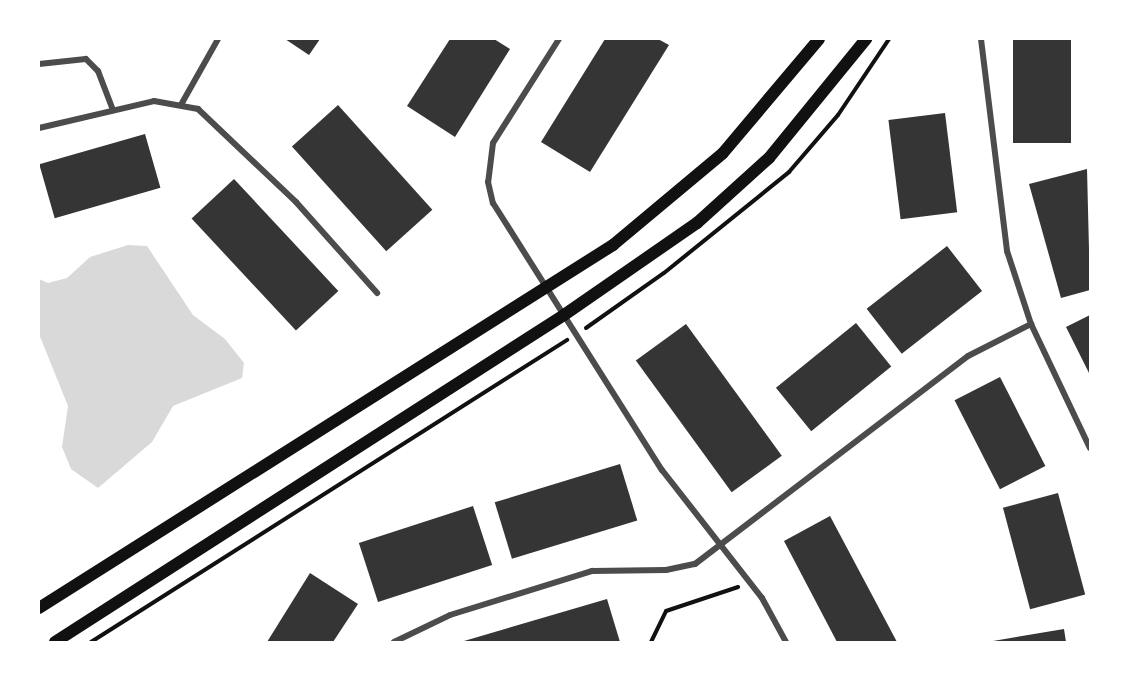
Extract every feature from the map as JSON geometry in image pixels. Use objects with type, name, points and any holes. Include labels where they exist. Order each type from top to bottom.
[{"type":"main road","points":[[39,608],[547,290],[696,179],[755,119],[819,39]]},
{"type":"main road","points":[[55,642],[564,315],[732,192],[802,121],[866,39]]},
{"type":"street","points":[[182,103],[218,39]]},
{"type":"street","points":[[560,39],[502,122],[488,160],[493,203],[662,471],[762,598],[786,642]]},
{"type":"street","points":[[981,39],[1007,251],[1031,324],[1090,448]]},
{"type":"street","points":[[39,64],[86,59],[98,71],[113,110]]},
{"type":"street","points":[[39,128],[154,101],[182,103],[223,127],[377,293]]},
{"type":"street","points":[[394,642],[450,615],[592,571],[681,568],[723,547],[968,356],[1031,324]]},
{"type":"path","points":[[651,642],[666,611],[738,587]]},
{"type":"shaded area","points":[[128,245],[147,246],[193,315],[225,339],[244,363],[242,378],[173,406],[152,442],[98,488],[71,469],[62,447],[68,406],[39,334],[39,279],[48,283],[67,278],[90,257]]},
{"type":"building","points":[[285,39],[320,39],[309,55]]},
{"type":"building","points":[[450,39],[494,39],[510,49],[455,137],[407,106]]},
{"type":"building","points":[[605,39],[658,39],[669,45],[590,172],[541,142]]},
{"type":"building","points":[[1013,39],[1071,39],[1071,143],[1013,143]]},
{"type":"building","points":[[338,105],[432,210],[386,251],[292,146]]},
{"type":"building","points":[[945,113],[957,212],[901,219],[888,120]]},
{"type":"building","points":[[145,134],[160,188],[55,218],[39,164]]},
{"type":"building","points":[[1087,169],[1090,290],[1061,298],[1029,184]]},
{"type":"building","points":[[234,179],[338,291],[296,330],[192,219]]},
{"type":"building","points":[[947,246],[982,291],[902,354],[867,309]]},
{"type":"building","points":[[1090,315],[1090,375],[1066,327]]},
{"type":"building","points":[[856,323],[891,367],[811,431],[776,388]]},
{"type":"building","points":[[686,324],[782,456],[732,492],[636,360]]},
{"type":"building","points":[[1000,377],[1045,466],[1000,489],[955,400]]},
{"type":"building","points":[[620,464],[637,520],[512,559],[495,502]]},
{"type":"building","points":[[1058,493],[1085,594],[1030,609],[1003,508]]},
{"type":"building","points":[[473,506],[492,565],[378,602],[359,543]]},
{"type":"building","points":[[830,516],[897,642],[837,642],[784,541]]},
{"type":"building","points":[[310,573],[358,604],[333,642],[267,642]]},
{"type":"building","points":[[607,599],[620,642],[464,642],[464,641]]},
{"type":"building","points":[[1064,629],[1066,642],[993,642],[993,641]]}]
